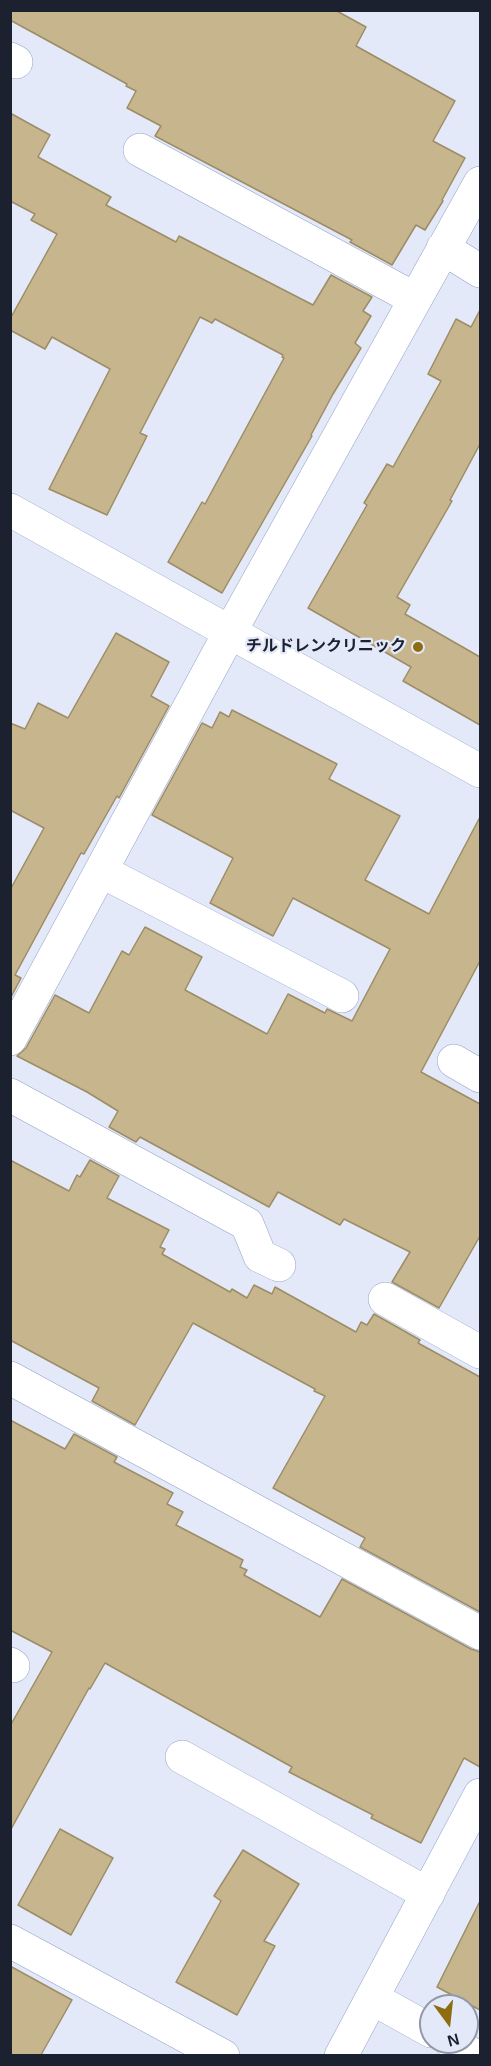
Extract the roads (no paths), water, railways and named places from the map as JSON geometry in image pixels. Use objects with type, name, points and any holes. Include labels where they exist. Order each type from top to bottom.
[{"type":"street","points":[[140,150],[415,299]]},
{"type":"street","points":[[10,1039],[230,632],[480,183]]},
{"type":"street","points":[[443,249],[480,271]]},
{"type":"street","points":[[10,510],[480,771]]},
{"type":"street","points":[[101,870],[342,996]]},
{"type":"street","points":[[10,1095],[247,1224],[260,1256],[279,1265]]},
{"type":"street","points":[[385,1299],[480,1352]]},
{"type":"street","points":[[10,1378],[480,1633]]},
{"type":"street","points":[[182,1757],[428,1894]]},
{"type":"street","points":[[341,2055],[480,1795]]},
{"type":"street","points":[[10,1941],[222,2055]]},
{"type":"street","points":[[372,1998],[419,2024]]},
{"type":"place","name":"チルドレンクリニック","points":[[418,647]]}]
